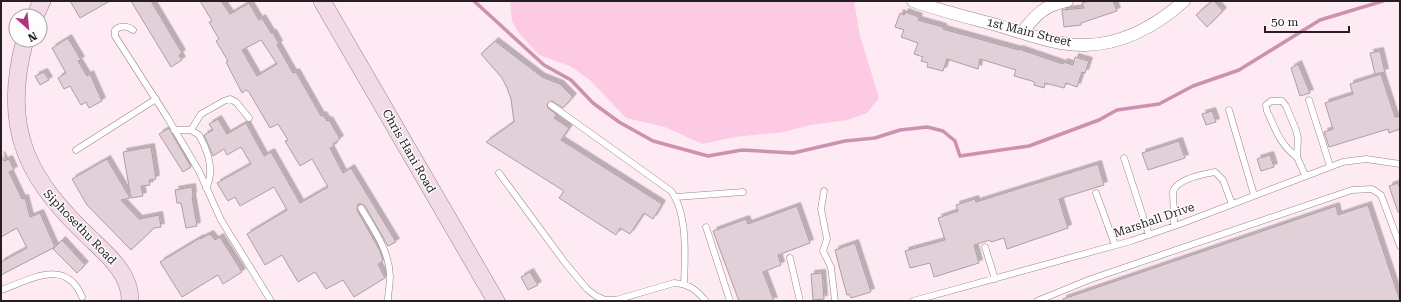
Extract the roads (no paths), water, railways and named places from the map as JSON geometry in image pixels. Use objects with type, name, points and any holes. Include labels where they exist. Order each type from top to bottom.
[{"type":"main road","name":"Chris Hani Road","points":[[322,1],[496,301]]},
{"type":"main road","name":"Siphosethu Road","points":[[22,48],[15,69],[11,90],[10,108],[19,146],[27,167],[57,206],[119,269],[128,284],[130,301]]},
{"type":"street","name":"1st Main Street","points":[[912,1],[1022,32],[1067,43],[1086,45],[1111,42],[1136,34],[1155,23],[1184,1]]},
{"type":"street","points":[[1022,32],[1038,12],[1046,7],[1067,1]]},
{"type":"lane","points":[[134,30],[130,27],[121,26],[115,30],[115,36],[156,99],[199,171],[221,220],[271,301]]},
{"type":"lane","points":[[76,150],[156,99]]},
{"type":"lane","points":[[190,130],[201,114],[230,99],[236,102],[249,118]]},
{"type":"lane","points":[[1297,157],[1287,150],[1270,116],[1266,105],[1271,100],[1282,101],[1286,106],[1298,138],[1297,157],[1305,175]]},
{"type":"lane","points":[[1310,100],[1330,166]]},
{"type":"lane","points":[[551,105],[671,191],[676,198],[683,231],[684,284]]},
{"type":"lane","points":[[1229,110],[1254,196]]},
{"type":"lane","points":[[174,130],[190,130],[199,135],[208,155],[210,177],[206,188]]},
{"type":"lane","points":[[1124,158],[1149,235]]},
{"type":"lane","name":"Marshall Drive","points":[[912,301],[1115,246],[1174,226],[1305,175],[1344,162],[1366,159],[1400,164]]},
{"type":"lane","points":[[1174,226],[1173,191],[1175,187],[1181,183],[1215,172],[1223,180],[1232,204]]},
{"type":"lane","points":[[499,173],[570,269],[587,289],[596,296],[605,300],[616,300],[674,283],[684,284],[694,288],[706,301]]},
{"type":"lane","points":[[1037,301],[1091,279],[1352,190],[1372,189],[1381,195],[1400,246]]},
{"type":"lane","points":[[824,191],[820,209],[827,239],[823,250],[831,267],[835,301]]},
{"type":"lane","points":[[676,198],[743,192]]},
{"type":"lane","points":[[1096,193],[1115,246]]},
{"type":"lane","points":[[361,208],[381,242],[388,259],[390,276],[388,301]]},
{"type":"lane","points":[[706,226],[730,301]]},
{"type":"lane","points":[[984,248],[995,279]]},
{"type":"lane","points":[[790,258],[800,301]]},
{"type":"lane","points":[[1,290],[50,273],[60,273],[68,277],[75,284],[82,297]]},
{"type":"waterway","points":[[474,1],[544,65],[571,80],[593,103],[619,122],[653,141],[708,156],[742,150],[793,153],[845,141],[875,138],[900,130],[927,127],[943,131],[955,141],[960,156],[1029,146],[1099,120],[1117,110],[1159,104],[1193,86],[1239,70],[1320,20],[1383,1]]}]
